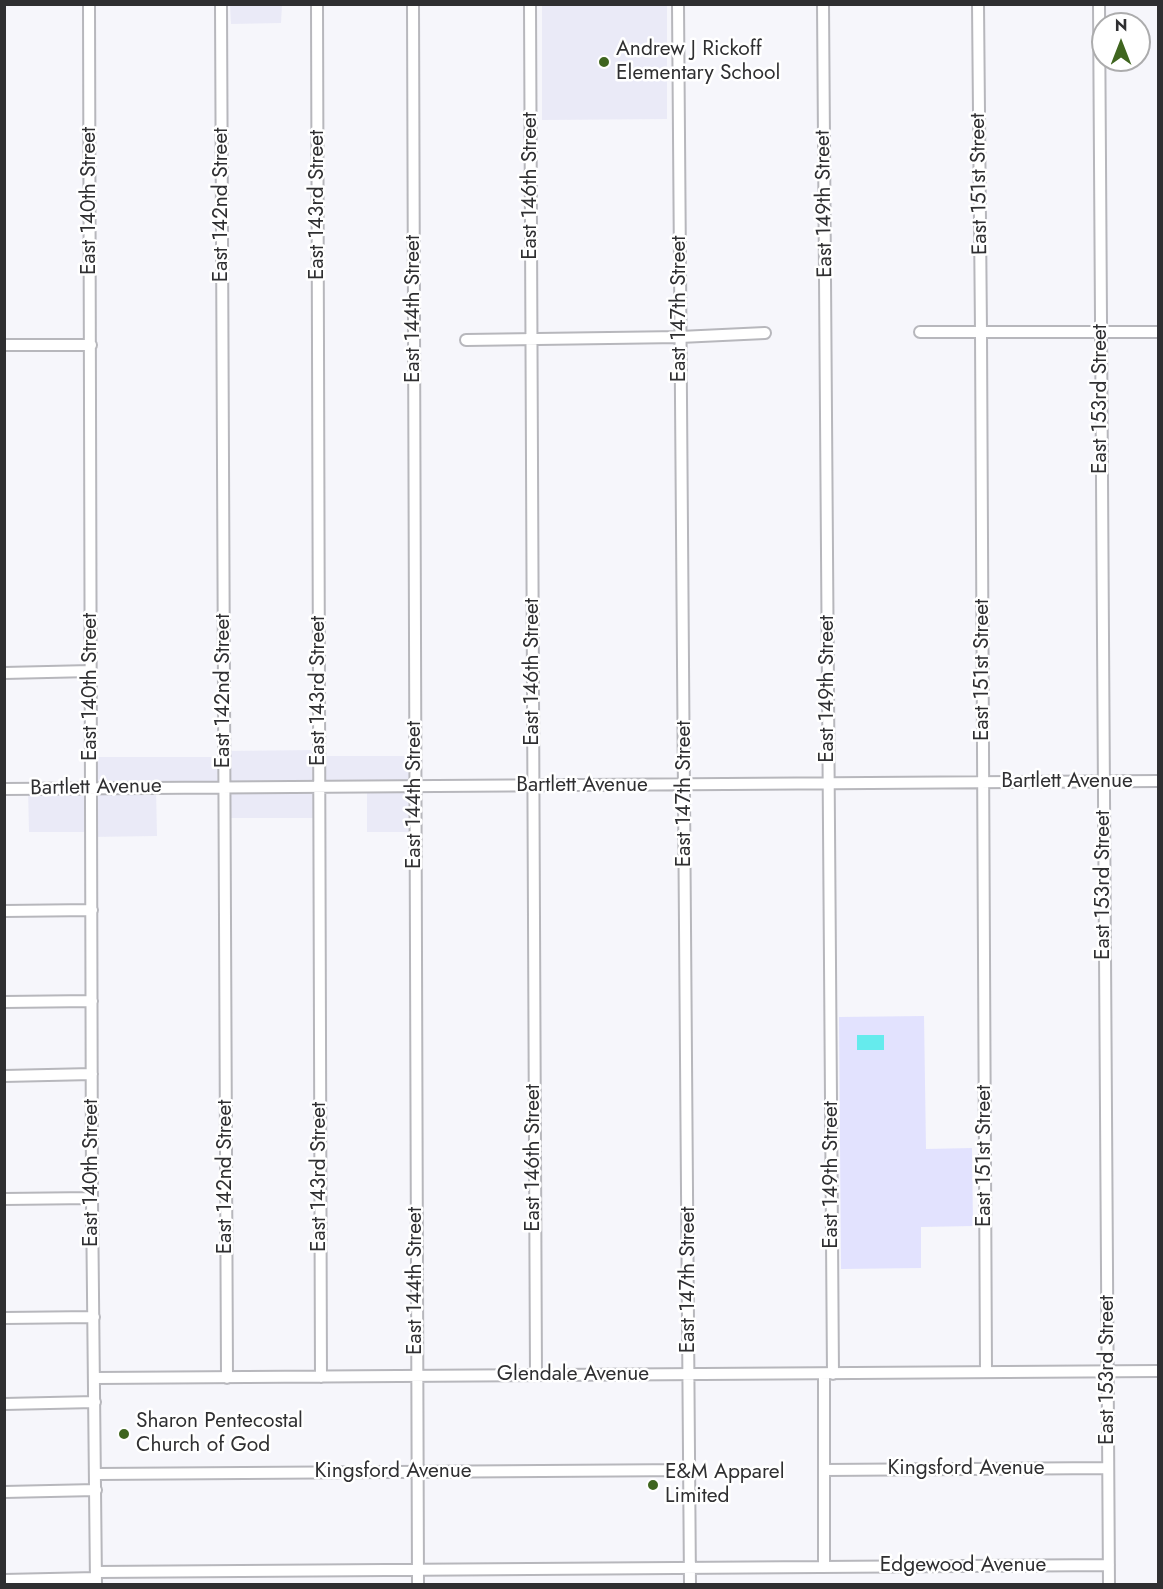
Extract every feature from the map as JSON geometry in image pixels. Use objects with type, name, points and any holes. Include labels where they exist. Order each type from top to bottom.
[{"type":"street","name":"East 140th Street","points":[[90,4],[92,1198],[96,1578]]},
{"type":"street","name":"East 142nd Street","points":[[221,4],[227,1378]]},
{"type":"street","name":"East 143rd Street","points":[[317,4],[321,1377]]},
{"type":"street","name":"East 144th Street","points":[[413,4],[418,1584]]},
{"type":"street","name":"East 146th Street","points":[[530,4],[536,1375]]},
{"type":"street","name":"East 147th Street","points":[[678,4],[690,1584]]},
{"type":"street","name":"East 149th Street","points":[[823,4],[829,784],[829,1374],[824,1470],[824,1567]]},
{"type":"street","name":"East 151st Street","points":[[978,4],[986,1372]]},
{"type":"street","name":"East 153rd Street","points":[[1099,4],[1109,1584]]},
{"type":"street","points":[[920,332],[1158,332]]},
{"type":"street","points":[[466,339],[680,337],[765,333]]},
{"type":"street","points":[[4,345],[91,345]]},
{"type":"street","points":[[4,673],[91,671]]},
{"type":"street","name":"Bartlett Avenue","points":[[4,789],[1158,781]]},
{"type":"street","points":[[4,911],[92,910]]},
{"type":"street","points":[[4,1002],[92,1001]]},
{"type":"street","points":[[4,1076],[92,1074]]},
{"type":"street","points":[[4,1199],[92,1198]]},
{"type":"street","points":[[4,1318],[94,1317]]},
{"type":"street","name":"Glendale Avenue","points":[[95,1378],[1158,1371]]},
{"type":"street","points":[[4,1404],[95,1402]]},
{"type":"street","name":"Kingsford Avenue","points":[[824,1470],[1108,1468]]},
{"type":"street","name":"Kingsford Avenue","points":[[96,1474],[690,1470]]},
{"type":"street","points":[[4,1492],[96,1490]]},
{"type":"street","name":"Edgewood Avenue","points":[[4,1580],[418,1570],[1109,1565]]},
{"type":"shaded area","points":[[230,5],[282,5],[281,23],[231,24]]},
{"type":"shaded area","name":"Andrew J Rickoff Elementary School","points":[[542,5],[667,5],[667,119],[542,120]]},
{"type":"shaded area","points":[[319,750],[319,756],[415,756],[415,832],[367,832],[367,788],[319,787],[319,818],[224,818],[224,787],[156,787],[157,836],[91,837],[91,832],[29,832],[28,788],[91,788],[91,757],[224,757],[224,751]]},
{"type":"shaded area","points":[[924,1016],[926,1149],[972,1148],[973,1226],[921,1227],[921,1268],[841,1269],[839,1017]]},
{"type":"water","points":[[857,1035],[884,1035],[884,1050],[857,1050]]},
{"type":"place","name":"Andrew J Rickoff Elementary School","points":[[604,62]]},
{"type":"place","name":"Sharon Pentecostal Church of God","points":[[124,1434]]},
{"type":"place","name":"E&M Apparel Limited","points":[[653,1485]]}]
